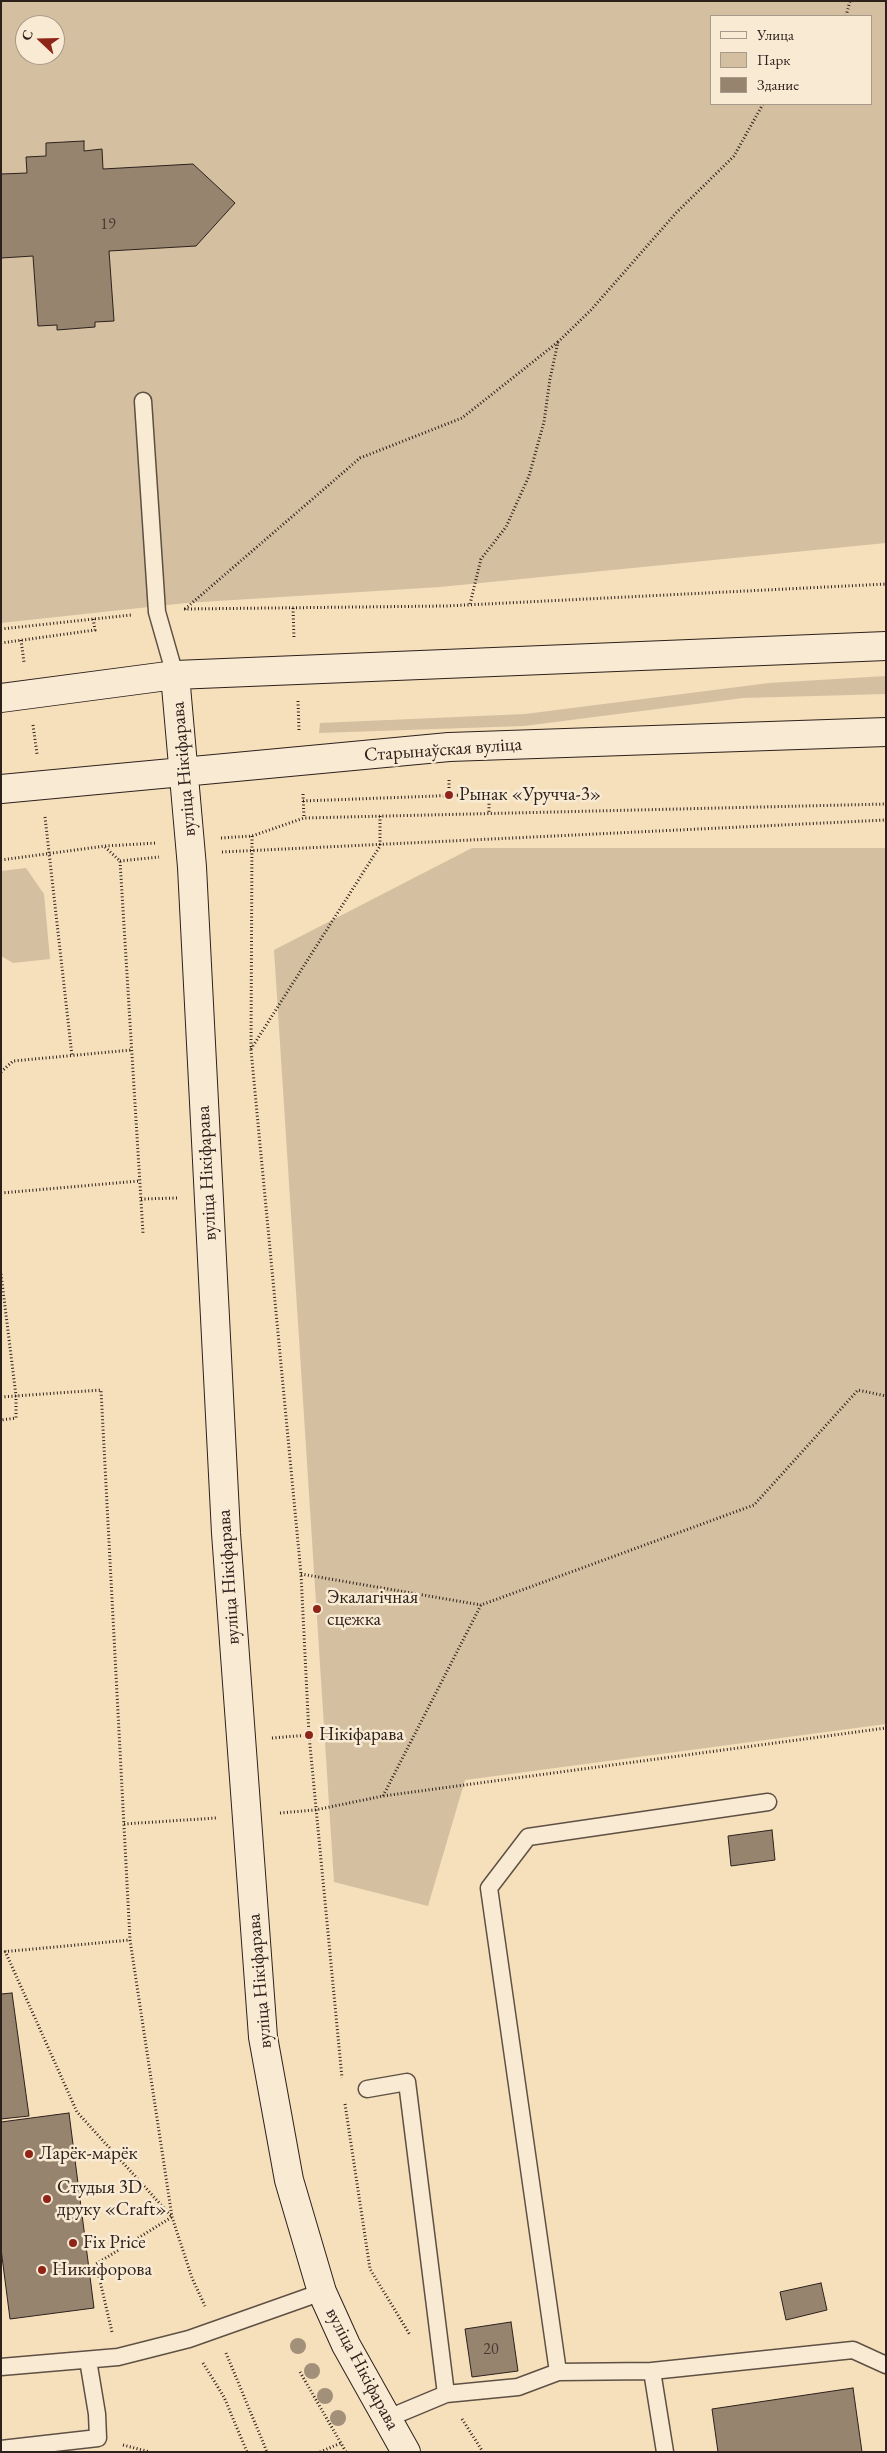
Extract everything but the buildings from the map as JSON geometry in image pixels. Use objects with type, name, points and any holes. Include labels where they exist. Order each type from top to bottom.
[{"type":"main road","points":[[1,698],[175,676],[296,669],[886,646]]},
{"type":"main road","name":"вуліца Нікіфарава","points":[[175,676],[191,855],[226,1533],[263,2037],[289,2180],[322,2292],[346,2346],[406,2452]]},
{"type":"main road","name":"Старынаўская вуліца","points":[[1,789],[449,747],[886,732]]},
{"type":"lane","points":[[143,401],[157,612],[175,676]]},
{"type":"lane","points":[[558,2372],[490,1888],[528,1838],[768,1802]]},
{"type":"lane","points":[[367,2089],[407,2082],[446,2394]]},
{"type":"lane","points":[[1,2367],[118,2357],[189,2339],[322,2292]]},
{"type":"lane","points":[[386,2419],[446,2394],[518,2387],[558,2372],[652,2371],[854,2350],[886,2365]]},
{"type":"lane","points":[[1,2449],[98,2438],[97,2414],[88,2360]]},
{"type":"lane","points":[[652,2371],[665,2452]]},
{"type":"path","points":[[846,15],[850,1]]},
{"type":"path","points":[[185,610],[360,458],[462,418],[558,342],[676,213],[734,156],[762,105]]},
{"type":"path","points":[[470,604],[482,559],[506,527],[529,476],[544,422],[550,379],[558,342]]},
{"type":"path","points":[[1,629],[185,610],[470,604],[886,584]]},
{"type":"path","points":[[293,608],[304,818]]},
{"type":"path","points":[[1,643],[95,630],[93,618]]},
{"type":"path","points":[[21,640],[41,784],[72,1056]]},
{"type":"path","points":[[304,801],[488,794],[489,813]]},
{"type":"path","points":[[342,2084],[315,1810],[301,1574],[251,1050],[250,850],[252,836],[304,818],[886,804]]},
{"type":"path","points":[[251,1050],[380,846],[380,816]]},
{"type":"path","points":[[120,861],[250,850],[380,846],[886,820]]},
{"type":"path","points":[[1,860],[105,846],[120,861],[143,1233]]},
{"type":"path","points":[[1,1072],[13,1061],[131,1050]]},
{"type":"path","points":[[1,1193],[140,1181]]},
{"type":"path","points":[[1,1274],[16,1396],[16,1418],[1,1420]]},
{"type":"path","points":[[1,1397],[100,1390],[130,1940],[172,2217],[192,2278],[216,2328],[267,2452]]},
{"type":"path","points":[[301,1574],[481,1605],[754,1505],[858,1390],[886,1396]]},
{"type":"path","points":[[383,1796],[481,1605]]},
{"type":"path","points":[[315,1810],[383,1796],[886,1728]]},
{"type":"path","points":[[130,1940],[3,1952],[77,2112],[172,2217]]},
{"type":"path","points":[[345,2103],[370,2269],[411,2336]]},
{"type":"path","points":[[118,2357],[96,2264],[172,2217]]},
{"type":"path","points":[[189,2339],[224,2397],[247,2452]]},
{"type":"path","points":[[300,2372],[346,2452]]},
{"type":"path","points":[[446,2394],[483,2452]]},
{"type":"path","points":[[320,2452],[341,2443]]},
{"type":"green space","points":[[1,1],[886,1],[886,543],[440,587],[186,603],[1,623]]},
{"type":"green space","points":[[886,676],[886,694],[743,698],[524,726],[319,733],[320,723],[525,714],[769,683]]},
{"type":"green space","points":[[472,848],[886,848],[886,1724],[465,1780],[428,1906],[334,1882],[274,950]]},
{"type":"green space","points":[[26,868],[44,894],[50,959],[13,963],[1,956],[1,871]]},
{"type":"place","name":"Рынак «Уручча-3»","points":[[449,795]]},
{"type":"place","name":"Экалагічная сцежка","points":[[317,1609]]},
{"type":"place","name":"Нікіфарава","points":[[309,1735]]},
{"type":"place","name":"Ларёк-марёк","points":[[29,2154]]},
{"type":"place","name":"Студыя 3D друку «Craft»","points":[[47,2199]]},
{"type":"place","name":"Fix Price","points":[[73,2243]]},
{"type":"place","name":"Никифорова","points":[[42,2270]]}]
